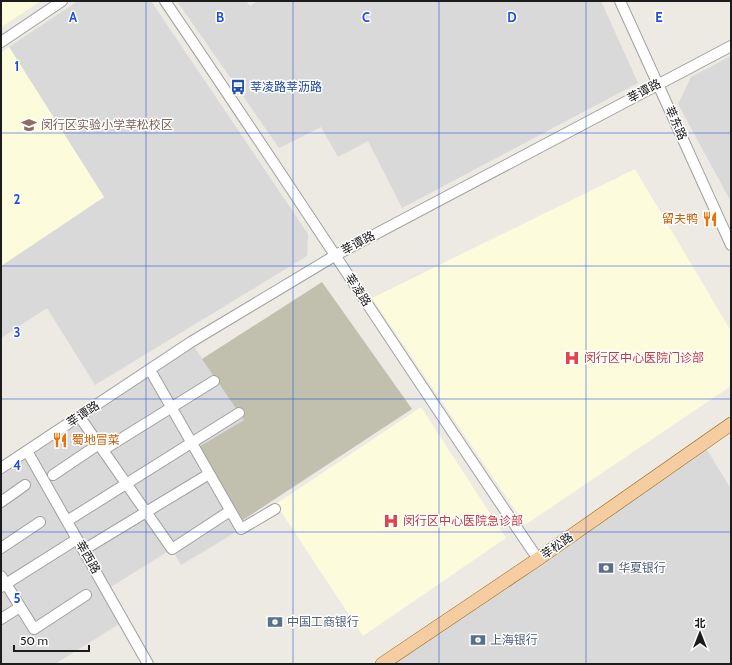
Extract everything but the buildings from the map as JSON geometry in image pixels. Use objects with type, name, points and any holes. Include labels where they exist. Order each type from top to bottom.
[{"type":"main road","name":"莘松路","points":[[382,664],[538,559],[731,424]]},
{"type":"street","points":[[1,42],[62,1]]},
{"type":"street","name":"莘凌路","points":[[165,1],[336,255],[443,420],[538,559]]},
{"type":"street","name":"莘东路","points":[[620,1],[731,245]]},
{"type":"street","name":"莘谭路","points":[[1,468],[150,370],[336,255],[731,46]]},
{"type":"street","points":[[150,370],[241,529],[275,509]]},
{"type":"street","points":[[52,475],[172,408],[214,381]]},
{"type":"street","points":[[67,521],[239,413]]},
{"type":"street","points":[[79,416],[172,549],[230,510]]},
{"type":"street","name":"莘西路","points":[[27,451],[148,664]]},
{"type":"street","points":[[90,546],[209,474]]},
{"type":"street","points":[[1,502],[25,486]]},
{"type":"street","points":[[1,548],[40,522]]},
{"type":"street","points":[[77,539],[3,582],[34,629],[86,596]]},
{"type":"street","points":[[1,619],[20,607]]},
{"type":"shaded area","points":[[1,1],[41,1],[3,26],[1,22]]},
{"type":"shaded area","points":[[78,1],[151,1],[308,234],[307,256],[95,385],[47,308],[1,338],[1,266],[104,197],[9,47]]},
{"type":"shaded area","points":[[177,1],[246,1],[250,6],[258,1],[601,1],[638,83],[402,208],[368,141],[338,157],[321,127],[279,148]]},
{"type":"shaded area","name":"闵行区实验小学莘松校区","points":[[9,47],[104,197],[1,266],[1,53]]},
{"type":"shaded area","points":[[731,56],[730,200],[678,104],[691,77]]},
{"type":"shaded area","name":"闵行区中心医院门诊部","points":[[635,169],[731,331],[731,386],[525,525],[372,298]]},
{"type":"shaded area","points":[[322,282],[412,409],[243,520],[197,448],[244,420],[202,359]]},
{"type":"shaded area","points":[[191,342],[244,420],[197,448],[243,520],[238,524],[241,529],[181,565],[172,549],[106,590],[124,621],[55,664],[1,664],[1,468]]},
{"type":"shaded area","name":"闵行区中心医院急诊部","points":[[421,407],[506,538],[363,636],[276,504]]},
{"type":"shaded area","points":[[703,443],[731,489],[731,664],[382,664]]},
{"type":"place","name":"莘凌路莘沥路","points":[[238,87]]},
{"type":"place","name":"闵行区实验小学莘松校区","points":[[29,125]]},
{"type":"place","name":"留夫鸭","points":[[710,219]]},
{"type":"place","name":"闵行区中心医院门诊部","points":[[572,358]]},
{"type":"place","name":"蜀地冒菜","points":[[60,440]]},
{"type":"place","name":"闵行区中心医院急诊部","points":[[391,521]]},
{"type":"place","name":"华夏银行","points":[[606,568]]},
{"type":"place","name":"中国工商银行","points":[[275,622]]},
{"type":"place","name":"上海银行","points":[[478,640]]}]
